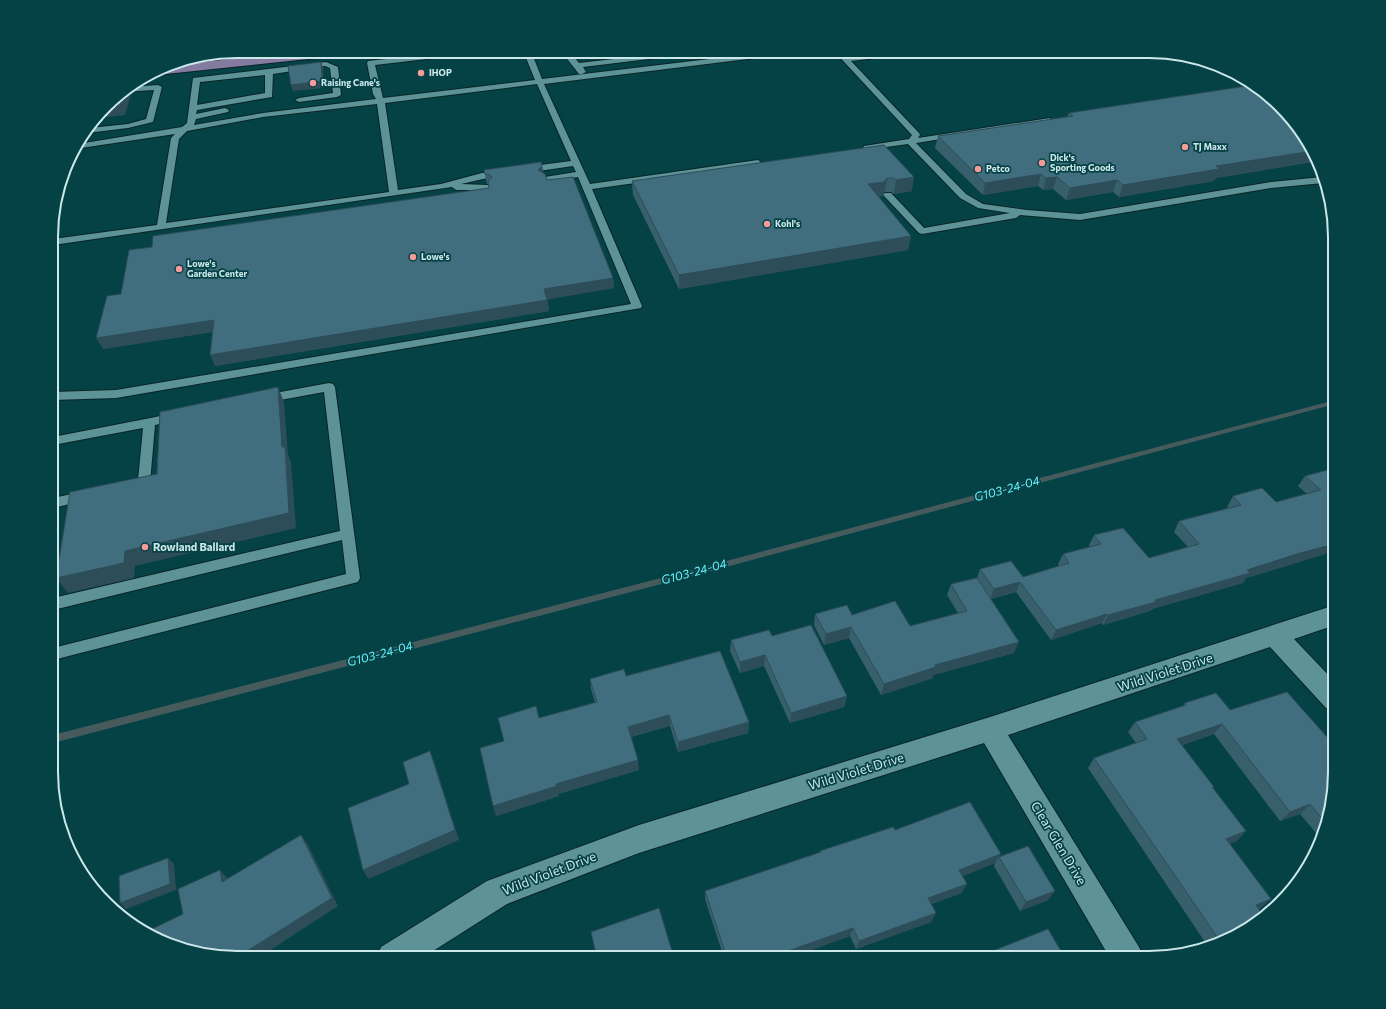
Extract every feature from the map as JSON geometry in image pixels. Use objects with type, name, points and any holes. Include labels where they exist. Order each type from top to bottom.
[{"type":"main road","points":[[175,69],[279,58]]},
{"type":"street","name":"Wild Violet Drive","points":[[403,951],[498,892],[639,839],[990,729],[1328,617]]},
{"type":"street","points":[[1276,635],[1328,692]]},
{"type":"street","name":"Clear Glen Drive","points":[[990,729],[1124,951]]},
{"type":"lane","points":[[394,193],[381,102],[377,94],[371,64],[420,58]]},
{"type":"lane","points":[[58,396],[116,394],[637,306],[587,187],[530,58]]},
{"type":"lane","points":[[568,58],[569,60],[579,65],[627,58]]},
{"type":"lane","points":[[658,58],[665,68]]},
{"type":"lane","points":[[83,146],[144,137],[263,115],[586,78],[665,68],[703,60],[724,58]]},
{"type":"lane","points":[[845,60],[854,58]]},
{"type":"lane","points":[[845,60],[916,134],[911,142]]},
{"type":"lane","points":[[160,226],[175,138],[182,130],[191,124],[196,80],[326,64],[334,67],[337,95],[299,100]]},
{"type":"lane","points":[[579,65],[586,78]]},
{"type":"lane","points":[[192,108],[268,95],[269,72]]},
{"type":"lane","points":[[136,89],[158,86],[150,120],[144,137]]},
{"type":"lane","points":[[192,117],[258,105]]},
{"type":"lane","points":[[862,149],[1057,119]]},
{"type":"lane","points":[[93,130],[128,126],[150,120]]},
{"type":"lane","points":[[911,142],[963,196],[982,206],[1027,213],[1080,217],[1271,185],[1319,180]]},
{"type":"lane","points":[[587,187],[765,162]]},
{"type":"lane","points":[[58,241],[442,187],[482,176],[576,163]]},
{"type":"lane","points":[[545,180],[581,174]]},
{"type":"lane","points":[[442,187],[488,188]]},
{"type":"lane","points":[[888,195],[922,231],[1027,213]]},
{"type":"lane","points":[[58,653],[353,578],[329,386],[251,402]]},
{"type":"lane","points":[[58,440],[188,414]]},
{"type":"lane","points":[[122,488],[144,484],[149,422]]},
{"type":"lane","points":[[58,502],[100,493]]},
{"type":"lane","points":[[58,603],[347,534]]},
{"type":"building","points":[[321,62],[322,81],[291,85],[288,66]]},
{"type":"building","points":[[1246,86],[1276,110],[1298,137],[1307,152],[1216,166],[1219,169],[1123,185],[1117,180],[1070,188],[1057,177],[1046,178],[1041,174],[985,183],[938,136],[1073,116],[1069,113]]},
{"type":"building","points":[[122,100],[120,105],[115,105]]},
{"type":"building","name":"Kohl's","points":[[884,145],[914,177],[896,180],[893,178],[887,178],[884,182],[868,184],[911,236],[679,275],[632,181]]},
{"type":"building","name":"Lowe's","points":[[541,162],[542,166],[538,170],[545,174],[547,180],[573,177],[613,278],[544,289],[547,300],[210,355],[214,320],[96,338],[107,296],[121,294],[129,250],[152,247],[153,236],[489,188],[488,181],[492,177],[489,174],[485,174],[484,170]]},
{"type":"building","points":[[278,387],[282,447],[285,447],[289,513],[125,551],[124,563],[58,578],[58,566],[70,492],[157,474],[160,412]]},
{"type":"building","points":[[1328,470],[1328,546],[1247,570],[1250,573],[1155,600],[1156,602],[1108,615],[1107,614],[1056,630],[1020,582],[994,589],[980,569],[1011,561],[1023,577],[1069,563],[1063,554],[1101,544],[1094,535],[1123,528],[1149,558],[1199,544],[1179,521],[1241,505],[1233,496],[1262,488],[1276,502],[1321,490],[1305,476]]},
{"type":"building","points":[[977,578],[1019,642],[935,665],[936,667],[884,684],[851,627],[826,634],[815,614],[847,605],[852,615],[895,601],[910,626],[967,611],[951,584]]},
{"type":"building","points":[[811,625],[847,696],[791,713],[765,655],[740,662],[731,640],[769,630],[772,636]]},
{"type":"building","points":[[720,651],[749,722],[678,742],[669,715],[628,727],[638,760],[556,784],[557,786],[493,806],[480,748],[504,741],[498,718],[536,706],[539,718],[597,702],[590,679],[624,669],[626,676]]},
{"type":"building","points":[[1287,692],[1328,738],[1328,784],[1322,818],[1310,804],[1290,812],[1222,724],[1177,739],[1246,831],[1226,839],[1271,899],[1256,905],[1261,912],[1249,921],[1217,937],[1094,758],[1147,739],[1135,722],[1186,705],[1185,703],[1216,693],[1230,710]]},
{"type":"building","points":[[430,751],[455,830],[363,870],[348,808],[409,784],[403,762]]},
{"type":"building","points":[[970,802],[1001,854],[959,870],[967,884],[928,898],[936,913],[859,941],[853,928],[788,951],[725,951],[705,891],[893,827],[895,830]]},
{"type":"building","points":[[301,835],[332,898],[247,951],[225,951],[202,948],[179,942],[151,929],[183,914],[178,889],[220,870],[222,882]]},
{"type":"building","points":[[1028,846],[1055,891],[1026,902],[999,857]]},
{"type":"building","points":[[168,858],[170,884],[120,903],[119,876]]},
{"type":"building","points":[[659,908],[672,951],[595,951],[591,932]]},
{"type":"building","points":[[1048,929],[1061,951],[993,951]]},
{"type":"waterway","name":"G103-24-04","points":[[58,738],[692,573],[1328,404]]},
{"type":"place","name":"IHOP","points":[[421,73]]},
{"type":"place","name":"Raising Cane's","points":[[313,83]]},
{"type":"place","name":"TJ Maxx","points":[[1185,147]]},
{"type":"place","name":"Dick's Sporting Goods","points":[[1042,163]]},
{"type":"place","name":"Petco","points":[[978,169]]},
{"type":"place","name":"Kohl's","points":[[767,224]]},
{"type":"place","name":"Lowe's","points":[[413,257]]},
{"type":"place","name":"Lowe's Garden Center","points":[[179,269]]},
{"type":"place","name":"Rowland Ballard","points":[[145,547]]}]
